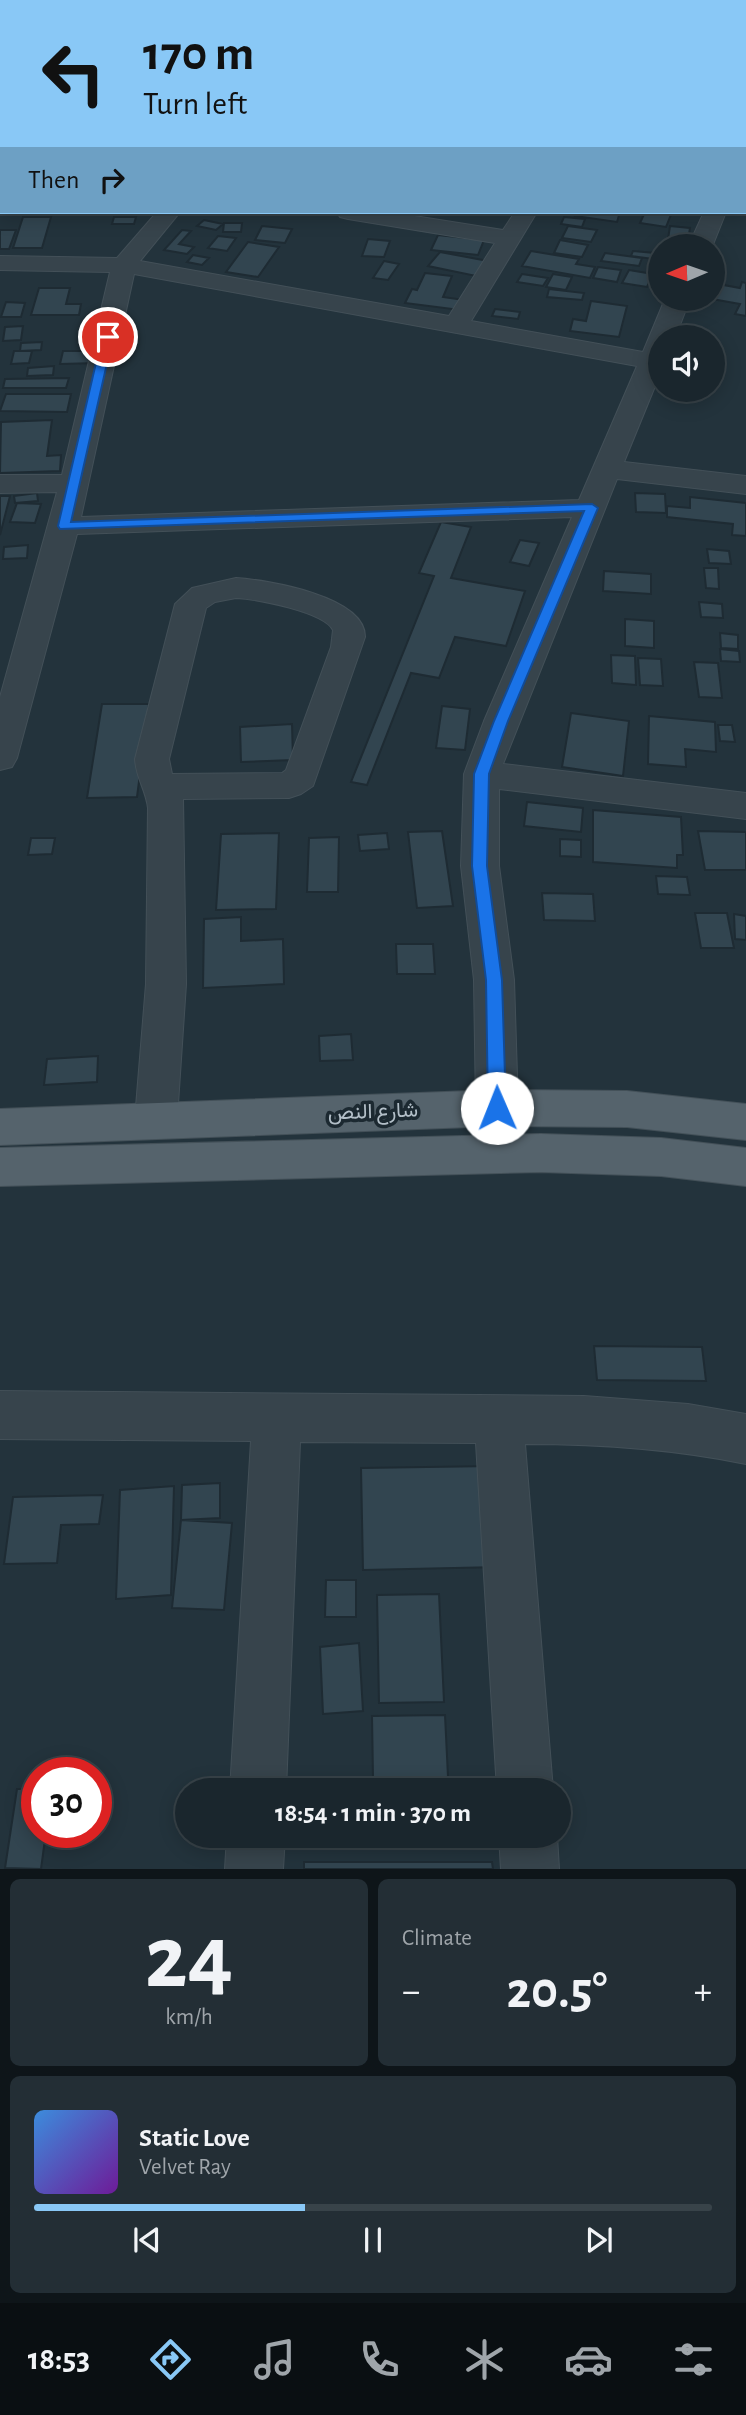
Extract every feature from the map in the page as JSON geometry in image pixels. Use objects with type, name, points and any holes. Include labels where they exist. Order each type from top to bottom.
[{"type":"main road","name":"شارع النص","points":[[0,1127],[497,1108],[626,1110],[746,1122]]},
{"type":"main road","points":[[0,1167],[541,1153],[661,1157],[746,1167]]},
{"type":"street","points":[[0,758],[75,483],[124,265],[167,214]]},
{"type":"street","points":[[364,214],[509,238]]},
{"type":"street","points":[[456,325],[525,214]]},
{"type":"street","points":[[706,234],[714,214]]},
{"type":"street","points":[[0,263],[124,265],[456,325],[648,346]]},
{"type":"street","points":[[497,1108],[494,980],[480,866],[482,774],[501,721],[648,370]]},
{"type":"street","points":[[606,469],[746,485]]},
{"type":"street","points":[[0,484],[75,483]]},
{"type":"street","points":[[64,526],[592,508]]},
{"type":"street","points":[[156,1119],[166,984],[166,808],[163,786],[153,775],[152,759],[191,604],[199,595],[229,588],[280,593],[344,620],[350,630],[347,647],[301,777],[289,785],[163,786]]},
{"type":"street","points":[[482,774],[746,807]]},
{"type":"street","points":[[0,1415],[584,1420],[688,1428],[746,1439]]},
{"type":"street","points":[[259,1778],[277,1417]]},
{"type":"street","points":[[499,1419],[524,1778]]},
{"type":"street","points":[[254,1869],[255,1848]]},
{"type":"street","points":[[529,1848],[530,1869]]},
{"type":"building","points":[[576,214],[619,214],[617,222],[575,216]]},
{"type":"building","points":[[644,214],[671,214],[666,227],[640,223]]},
{"type":"building","points":[[23,217],[51,217],[42,248],[13,248]]},
{"type":"building","points":[[114,217],[136,217],[134,224],[112,224]]},
{"type":"building","points":[[564,217],[585,219],[582,227],[561,224]]},
{"type":"building","points":[[204,220],[223,224],[216,230],[197,226]]},
{"type":"building","points":[[224,223],[242,223],[241,232],[223,232]]},
{"type":"building","points":[[262,226],[292,229],[285,243],[255,240]]},
{"type":"building","points":[[568,226],[597,230],[591,242],[562,238]]},
{"type":"building","points":[[670,226],[690,228],[689,234],[669,234]]},
{"type":"building","points":[[0,230],[16,230],[9,249],[0,249]]},
{"type":"building","points":[[182,230],[191,231],[179,244],[194,247],[187,254],[164,250]]},
{"type":"building","points":[[438,235],[484,240],[478,255],[431,250]]},
{"type":"building","points":[[218,236],[236,238],[227,251],[208,248]]},
{"type":"building","points":[[368,239],[390,241],[384,257],[362,256]]},
{"type":"building","points":[[560,240],[588,245],[582,257],[554,253]]},
{"type":"building","points":[[248,242],[279,247],[258,277],[226,272]]},
{"type":"building","points":[[531,251],[579,259],[576,264],[595,267],[590,278],[522,266]]},
{"type":"building","points":[[633,251],[648,252],[648,258],[631,256]]},
{"type":"building","points":[[440,252],[488,261],[476,276],[428,266]]},
{"type":"building","points":[[605,253],[642,258],[639,266],[601,261]]},
{"type":"building","points":[[193,255],[209,258],[202,265],[187,262]]},
{"type":"building","points":[[384,261],[399,264],[388,280],[373,278]]},
{"type":"building","points":[[598,267],[621,270],[617,282],[593,278]]},
{"type":"building","points":[[629,270],[648,273],[647,287],[622,283]]},
{"type":"building","points":[[425,273],[452,276],[443,297],[464,300],[460,310],[405,303],[412,289],[417,290]]},
{"type":"building","points":[[522,274],[548,278],[543,286],[517,282]]},
{"type":"building","points":[[553,274],[572,277],[566,290],[546,287]]},
{"type":"building","points":[[742,282],[746,283],[746,316],[735,314],[740,304],[725,301],[725,285],[740,288]]},
{"type":"building","points":[[39,288],[70,288],[66,304],[81,304],[79,315],[31,315]]},
{"type":"building","points":[[549,289],[584,293],[582,300],[547,297]]},
{"type":"building","points":[[591,301],[627,306],[619,337],[570,331],[573,319],[586,321]]},
{"type":"building","points":[[6,302],[25,303],[21,317],[1,317]]},
{"type":"building","points":[[495,309],[520,312],[518,319],[492,316]]},
{"type":"building","points":[[23,326],[21,340],[3,341],[5,327]]},
{"type":"building","points":[[42,342],[41,350],[20,351],[21,343]]},
{"type":"building","points":[[14,351],[32,351],[29,363],[11,364]]},
{"type":"building","points":[[63,351],[100,351],[98,363],[60,364]]},
{"type":"building","points":[[54,366],[53,375],[27,376],[28,368]]},
{"type":"building","points":[[69,378],[66,388],[3,388],[5,379]]},
{"type":"building","points":[[6,394],[71,394],[67,412],[0,411]]},
{"type":"building","points":[[52,420],[47,456],[61,455],[60,471],[0,473],[1,422]]},
{"type":"building","points":[[37,493],[38,501],[15,503],[14,496]]},
{"type":"building","points":[[635,493],[665,494],[666,513],[636,512]]},
{"type":"building","points":[[0,496],[10,496],[0,535]]},
{"type":"building","points":[[690,497],[746,503],[746,536],[732,535],[733,524],[667,517],[667,506],[690,508]]},
{"type":"building","points":[[17,503],[41,504],[35,523],[10,522]]},
{"type":"building","points":[[441,522],[471,527],[451,578],[525,591],[506,646],[455,637],[439,678],[411,673],[367,785],[351,782],[434,576],[419,573]]},
{"type":"building","points":[[520,540],[539,543],[529,566],[510,562]]},
{"type":"building","points":[[28,545],[27,558],[3,559],[4,547]]},
{"type":"building","points":[[707,549],[729,551],[731,564],[709,563]]},
{"type":"building","points":[[704,568],[718,568],[719,589],[706,588]]},
{"type":"building","points":[[604,571],[651,574],[651,594],[603,591]]},
{"type":"building","points":[[699,602],[722,604],[723,618],[701,617]]},
{"type":"building","points":[[625,619],[654,621],[654,648],[625,646]]},
{"type":"building","points":[[720,633],[738,635],[738,649],[721,648]]},
{"type":"building","points":[[720,649],[739,651],[740,662],[721,661]]},
{"type":"building","points":[[611,655],[635,656],[636,685],[612,683]]},
{"type":"building","points":[[638,658],[661,659],[663,686],[640,685]]},
{"type":"building","points":[[694,662],[718,663],[722,698],[699,697]]},
{"type":"building","points":[[102,704],[149,704],[137,797],[87,798]]},
{"type":"building","points":[[442,706],[470,709],[465,750],[436,748]]},
{"type":"building","points":[[571,713],[629,721],[623,776],[562,767]]},
{"type":"building","points":[[649,716],[715,722],[716,752],[685,749],[686,767],[648,764]]},
{"type":"building","points":[[292,724],[293,760],[241,762],[240,727]]},
{"type":"building","points":[[718,725],[732,725],[735,742],[720,741]]},
{"type":"building","points":[[527,802],[583,808],[581,832],[524,826]]},
{"type":"building","points":[[593,810],[681,817],[683,855],[677,855],[677,868],[593,862]]},
{"type":"building","points":[[442,831],[453,906],[417,908],[408,832]]},
{"type":"building","points":[[698,831],[746,832],[746,870],[705,870]]},
{"type":"building","points":[[279,833],[276,909],[216,910],[221,834]]},
{"type":"building","points":[[387,833],[389,849],[360,851],[358,835]]},
{"type":"building","points":[[339,837],[338,892],[307,892],[309,838]]},
{"type":"building","points":[[31,838],[55,838],[52,854],[28,855]]},
{"type":"building","points":[[560,839],[581,840],[581,857],[560,856]]},
{"type":"building","points":[[656,876],[687,877],[690,895],[658,894]]},
{"type":"building","points":[[542,893],[593,894],[595,921],[544,920]]},
{"type":"building","points":[[695,913],[727,913],[734,948],[701,948]]},
{"type":"building","points":[[734,914],[746,916],[746,940],[735,939]]},
{"type":"building","points":[[241,917],[241,941],[283,939],[284,984],[203,988],[204,919]]},
{"type":"building","points":[[396,944],[433,944],[435,974],[397,974]]},
{"type":"building","points":[[351,1034],[353,1060],[320,1061],[319,1036]]},
{"type":"building","points":[[98,1056],[97,1082],[44,1085],[47,1059]]},
{"type":"building","points":[[594,1346],[702,1347],[706,1381],[597,1380]]},
{"type":"building","points":[[493,1466],[500,1567],[363,1570],[361,1468]]},
{"type":"building","points":[[220,1483],[220,1518],[181,1520],[182,1485]]},
{"type":"building","points":[[174,1486],[171,1595],[116,1599],[120,1490]]},
{"type":"building","points":[[103,1495],[99,1524],[61,1525],[57,1563],[4,1564],[13,1497]]},
{"type":"building","points":[[181,1520],[232,1523],[224,1610],[172,1608]]},
{"type":"building","points":[[326,1580],[356,1580],[356,1617],[325,1617]]},
{"type":"building","points":[[439,1594],[444,1702],[379,1703],[377,1595]]},
{"type":"building","points":[[359,1643],[363,1711],[323,1714],[320,1647]]},
{"type":"building","points":[[445,1715],[448,1777],[373,1778],[372,1716]]},
{"type":"building","points":[[17,1789],[21,1789],[21,1848],[44,1848],[41,1869],[5,1868]]},
{"type":"building","points":[[304,1862],[492,1862],[493,1869],[304,1869]]},
{"type":"route","points":[[108,337],[64,526],[592,508],[501,721],[482,774],[480,866],[494,980],[497,1108]]}]
